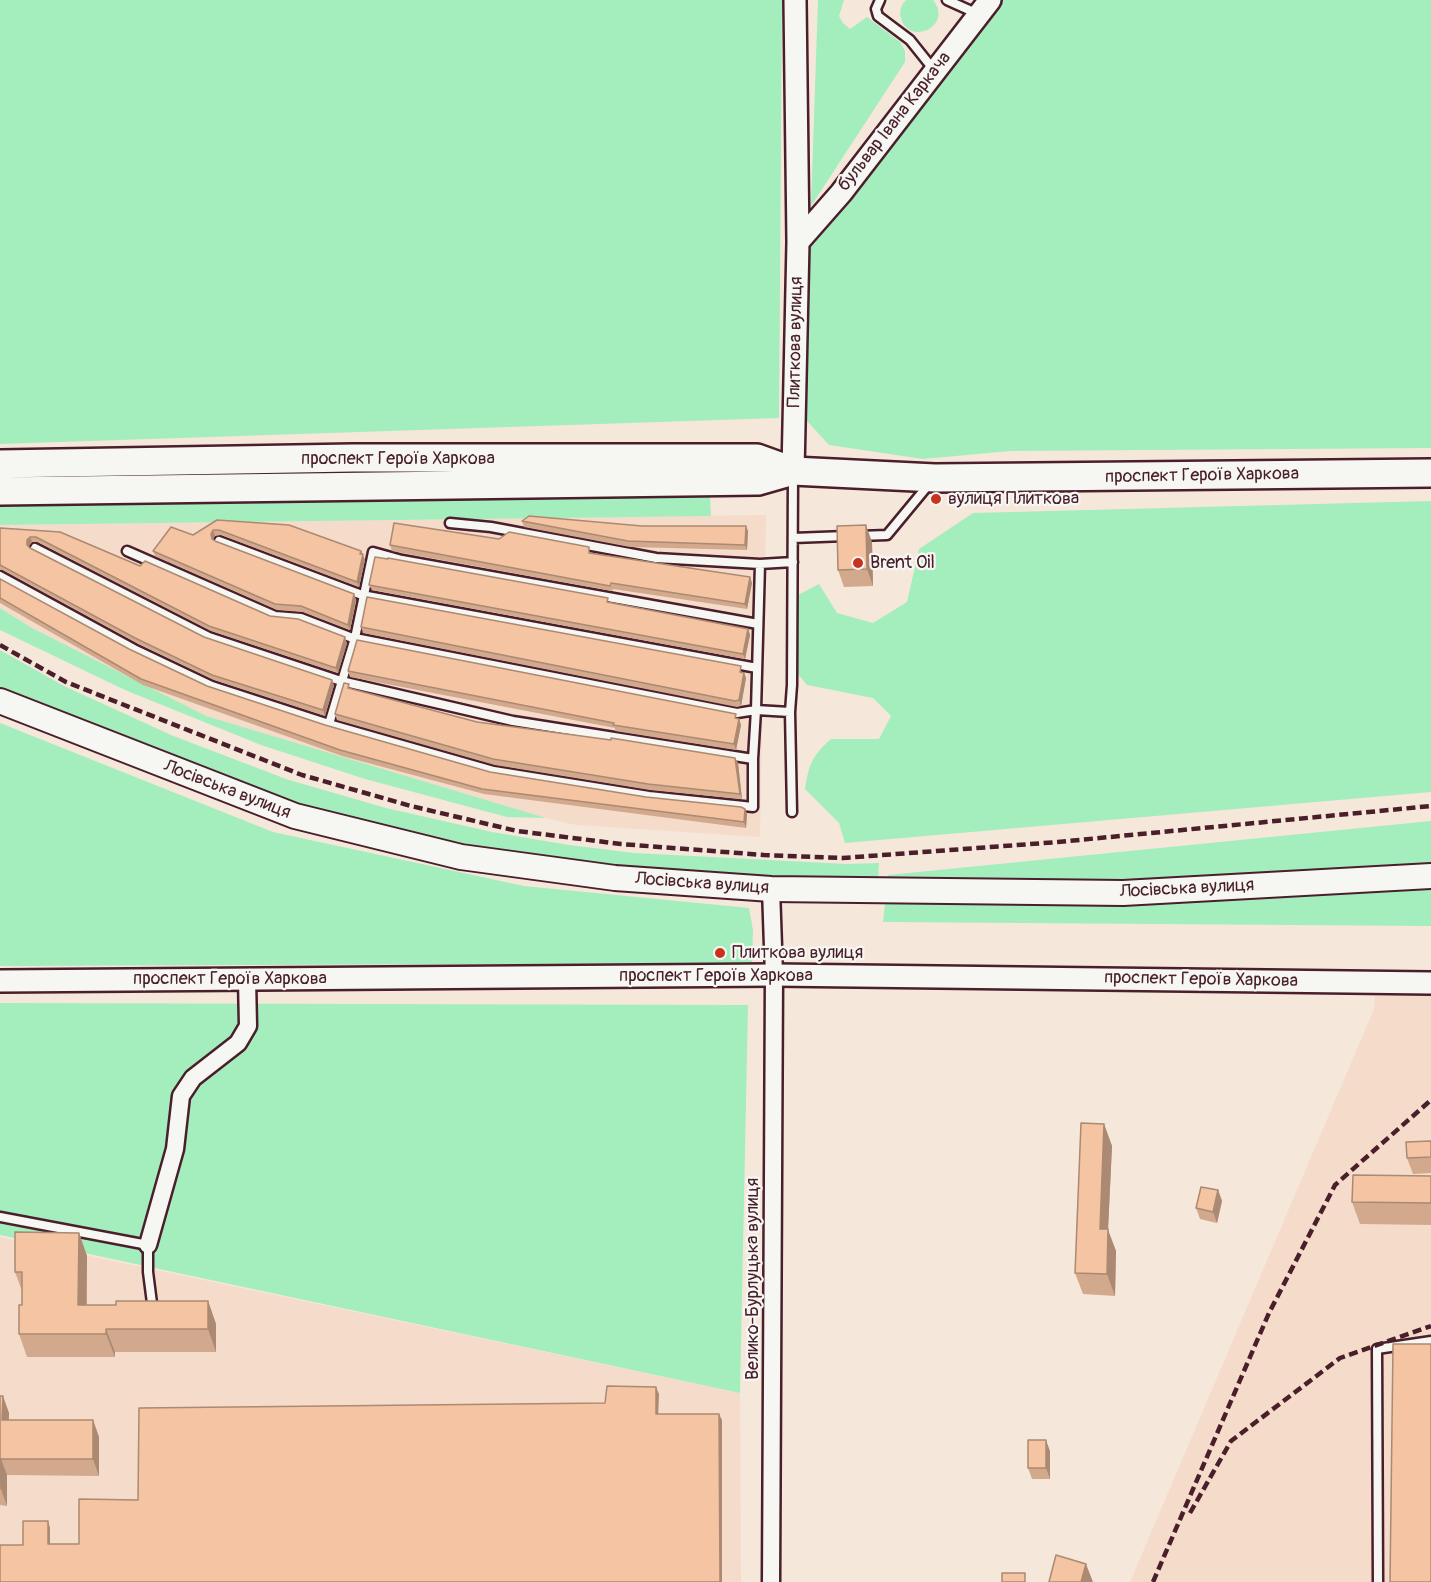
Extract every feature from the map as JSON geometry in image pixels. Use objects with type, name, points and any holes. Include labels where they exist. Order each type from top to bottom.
[{"type":"main road","name":"проспект Героїв Харкова","points":[[0,465],[353,458],[757,458],[793,471],[935,478],[1431,473]]},
{"type":"main road","name":"проспект Героїв Харкова","points":[[0,491],[758,481],[793,471]]},
{"type":"main road","name":"Лосівська вулиця","points":[[0,701],[295,816],[461,857],[615,878],[771,889],[1123,894],[1431,876]]},
{"type":"street","name":"Плиткова вулиця","points":[[793,471],[798,242],[795,0]]},
{"type":"street","name":"бульвар Івана Каркача","points":[[798,242],[841,193],[985,7]]},
{"type":"street","points":[[771,889],[774,975]]},
{"type":"street","name":"проспект Героїв Харкова","points":[[0,981],[774,975],[1431,983]]},
{"type":"street","name":"Велико-Бурлуцька вулиця","points":[[771,1582],[774,975]]},
{"type":"street","points":[[148,1245],[175,1149],[181,1096],[193,1078],[238,1043],[248,1026],[247,979]]},
{"type":"lane","points":[[880,0],[876,9],[878,16],[910,40],[935,72]]},
{"type":"lane","points":[[947,0],[985,7]]},
{"type":"lane","name":"Плиткова вулиця","points":[[792,812],[790,712],[793,471]]},
{"type":"lane","points":[[793,538],[887,535],[935,478]]},
{"type":"lane","points":[[450,524],[491,527],[656,558],[760,564],[793,562]]},
{"type":"lane","points":[[219,542],[362,595],[757,668]]},
{"type":"lane","points":[[35,548],[209,637],[341,681],[513,721],[753,759]]},
{"type":"lane","points":[[127,551],[275,616],[301,618],[355,638],[737,713],[756,710],[790,712]]},
{"type":"lane","points":[[330,724],[355,638],[362,595],[373,552],[402,560],[758,624]]},
{"type":"lane","points":[[0,576],[134,649],[212,686],[330,724],[494,771],[650,796],[753,807],[760,564]]},
{"type":"lane","points":[[0,1217],[148,1245],[148,1272],[153,1311]]},
{"type":"lane","points":[[1378,1582],[1377,1349],[1431,1341]]},
{"type":"shaded area","points":[[766,515],[760,837],[576,825],[414,787],[137,693],[0,608],[0,525]]},
{"type":"shaded area","points":[[1375,996],[1431,996],[1431,1582],[1130,1582],[1374,1009]]},
{"type":"shaded area","points":[[0,1237],[740,1393],[741,1582],[0,1582]]},
{"type":"green space","points":[[0,0],[782,0],[779,418],[0,444]]},
{"type":"green space","points":[[818,0],[844,0],[839,16],[843,23],[850,29],[867,17],[900,42],[905,51],[905,62],[811,206]]},
{"type":"green space","points":[[906,0],[933,0],[938,9],[938,18],[934,25],[920,32],[906,27],[900,13]]},
{"type":"green space","points":[[1001,0],[1431,0],[1431,448],[1010,451],[923,459],[829,445],[807,421],[809,248]]},
{"type":"green space","points":[[710,497],[711,516],[0,525],[0,506],[140,500]]},
{"type":"green space","points":[[1431,501],[1431,792],[845,843],[839,823],[805,789],[812,761],[819,750],[831,739],[879,739],[891,716],[873,698],[807,685],[798,674],[798,595],[819,584],[837,613],[873,623],[907,602],[919,549],[973,513]]},
{"type":"green space","points":[[0,608],[32,628],[206,716],[546,818],[507,817],[365,779],[261,745],[125,690],[0,630]]},
{"type":"green space","points":[[0,650],[64,686],[171,735],[286,779],[386,808],[492,832],[634,853],[847,864],[879,863],[878,882],[794,885],[561,867],[333,821],[0,697]]},
{"type":"green space","points":[[0,723],[273,832],[524,886],[749,908],[753,930],[752,963],[0,966]]},
{"type":"green space","points":[[1431,821],[1431,926],[883,922],[888,875]]},
{"type":"green space","points":[[0,1003],[748,1005],[740,1393],[0,1235]]},
{"type":"building","points":[[529,516],[642,526],[746,526],[745,545],[628,541],[522,521]]},
{"type":"building","points":[[217,520],[289,525],[361,551],[360,554],[363,554],[357,582],[219,530],[213,530],[211,534],[215,541],[354,594],[348,625],[301,606],[275,604],[153,551],[171,527],[193,535]]},
{"type":"building","points":[[394,523],[499,539],[509,532],[589,547],[589,553],[750,577],[745,604],[611,583],[610,586],[390,545]]},
{"type":"building","points":[[866,525],[867,569],[838,570],[837,526]]},
{"type":"building","points":[[0,528],[60,532],[140,566],[145,561],[270,616],[298,619],[345,637],[336,668],[209,626],[36,537],[30,537],[27,540],[30,548],[204,637],[332,680],[323,710],[212,675],[135,638],[0,565]]},
{"type":"building","points":[[375,557],[608,598],[607,602],[748,629],[743,654],[369,585]]},
{"type":"building","points":[[0,579],[129,649],[207,686],[325,725],[490,772],[646,797],[741,807],[745,809],[744,822],[482,789],[340,750],[141,679],[0,598]]},
{"type":"building","points":[[367,597],[741,666],[740,672],[744,673],[739,700],[361,627]]},
{"type":"building","points":[[357,640],[736,714],[735,718],[739,719],[734,744],[613,725],[614,723],[348,671]]},
{"type":"building","points":[[344,683],[349,684],[348,688],[477,722],[611,740],[611,738],[735,758],[740,794],[648,784],[493,759],[335,714]]},
{"type":"building","points":[[1081,1123],[1104,1124],[1100,1229],[1108,1229],[1107,1274],[1075,1273]]},
{"type":"building","points":[[1431,1141],[1431,1157],[1407,1158],[1406,1142]]},
{"type":"building","points":[[1353,1175],[1431,1176],[1431,1203],[1352,1202]]},
{"type":"building","points":[[1201,1187],[1218,1190],[1213,1212],[1196,1208]]},
{"type":"building","points":[[15,1232],[79,1233],[78,1305],[116,1305],[116,1301],[208,1301],[208,1329],[106,1329],[106,1334],[19,1334],[22,1272],[15,1272]]},
{"type":"building","points":[[1393,1344],[1431,1344],[1431,1582],[1390,1582]]},
{"type":"building","points":[[607,1386],[656,1387],[656,1414],[719,1414],[720,1582],[0,1582],[0,1545],[23,1545],[23,1521],[48,1521],[48,1544],[79,1544],[79,1499],[138,1500],[139,1408],[605,1403]]},
{"type":"building","points":[[0,1396],[3,1396],[2,1420],[93,1420],[93,1459],[1,1459],[0,1489]]},
{"type":"building","points":[[1028,1440],[1046,1440],[1046,1468],[1028,1468]]},
{"type":"building","points":[[1056,1555],[1086,1564],[1081,1582],[1049,1582]]},
{"type":"building","points":[[1002,1573],[1025,1573],[1025,1582],[1002,1582]]},
{"type":"railway","points":[[0,645],[66,682],[302,775],[411,806],[517,831],[621,844],[764,855],[843,858],[1058,842],[1431,806]]},
{"type":"railway","points":[[1153,1582],[1269,1313],[1335,1185],[1431,1100]]},
{"type":"railway","points":[[1190,1513],[1231,1441],[1340,1358],[1431,1326]]},
{"type":"place","name":"вулиця Плиткова","points":[[936,499]]},
{"type":"place","name":"Brent Oil","points":[[858,563]]},
{"type":"place","name":"Плиткова вулиця","points":[[720,953]]}]
